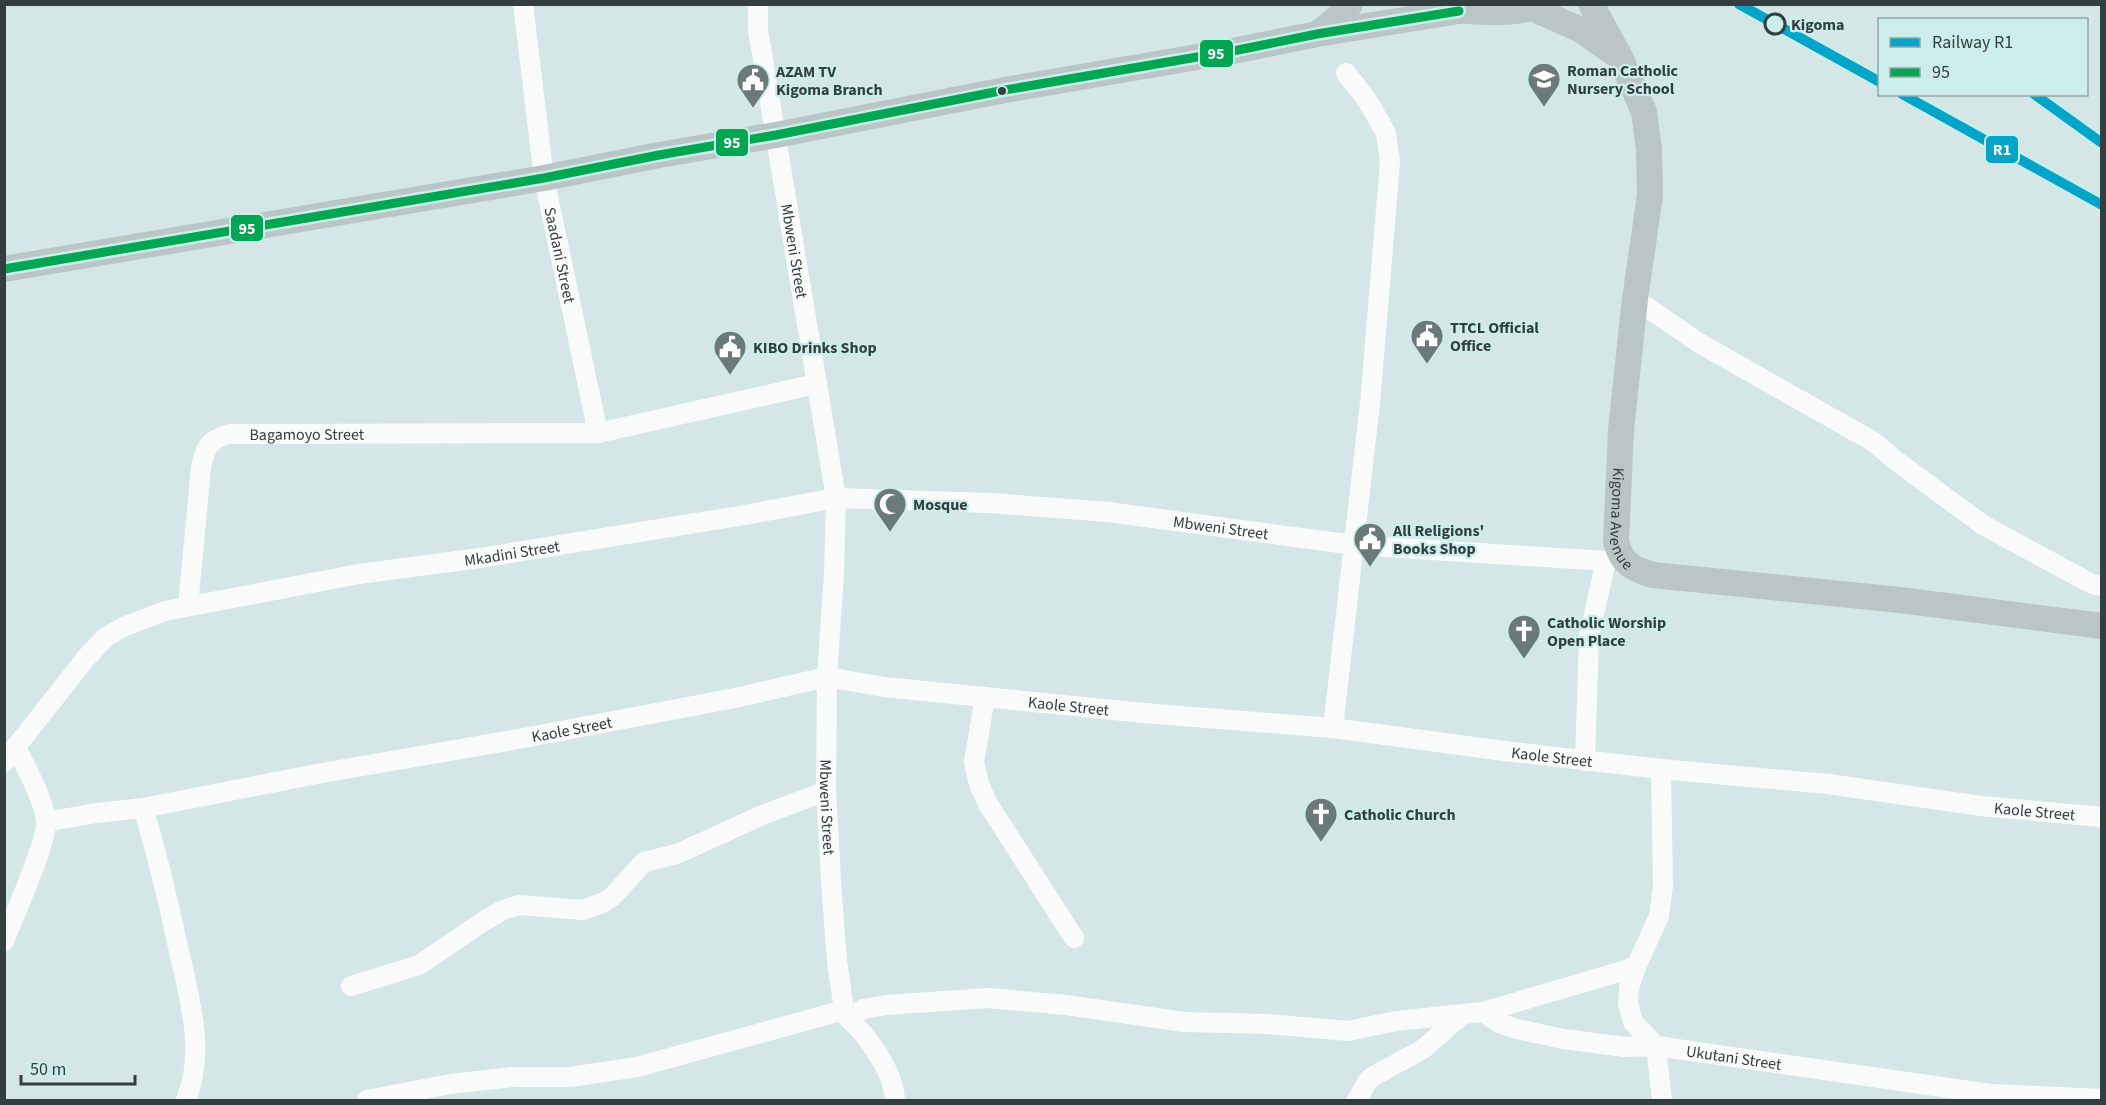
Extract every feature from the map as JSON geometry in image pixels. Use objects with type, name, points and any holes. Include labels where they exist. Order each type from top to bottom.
[{"type":"main road","points":[[1317,34],[1334,21],[1350,4]]},
{"type":"main road","points":[[1426,4],[1459,11]]},
{"type":"main road","name":"Kigoma Avenue","points":[[1591,4],[1620,57],[1644,112],[1649,149],[1650,195],[1635,299],[1621,430],[1616,542],[1613,560],[1653,575],[1900,600],[2102,626]]},
{"type":"main road","points":[[4,269],[544,178],[1005,90],[1459,11],[1517,12],[1540,7],[1581,30],[1620,57]]},
{"type":"street","name":"Saadani Street","points":[[523,4],[544,178],[598,433]]},
{"type":"street","name":"Mbweni Street","points":[[758,4],[758,30],[836,498],[827,677],[826,790],[833,918],[846,1014]]},
{"type":"street","points":[[1333,728],[1370,403],[1390,162],[1386,133],[1367,100],[1346,73]]},
{"type":"street","points":[[1635,299],[1700,343],[1874,442],[1983,525],[2092,584],[2102,586]]},
{"type":"street","name":"Bagamoyo Street","points":[[188,606],[201,468],[205,450],[215,438],[229,434],[598,433],[816,384]]},
{"type":"street","name":"Mbweni Street","points":[[836,498],[990,503],[1108,512],[1354,544],[1613,560]]},
{"type":"street","name":"Mkadini Street","points":[[188,606],[359,574],[480,558],[836,498]]},
{"type":"street","points":[[1585,760],[1590,636],[1613,560]]},
{"type":"street","points":[[4,941],[42,843],[46,822],[39,795],[10,754],[86,657],[106,637],[144,618],[188,606]]},
{"type":"street","name":"Kaole Street","points":[[46,822],[143,808],[322,773],[513,740],[735,698],[827,677],[884,687],[1333,728],[1661,769],[1828,784],[1981,806],[2102,817]]},
{"type":"street","points":[[985,697],[974,762],[979,784],[988,804],[1074,938]]},
{"type":"street","points":[[1661,769],[1663,864],[1659,916],[1636,967],[1629,988],[1628,1003],[1633,1022],[1656,1046],[1662,1101]]},
{"type":"street","points":[[351,986],[419,965],[484,921],[519,904],[584,910],[602,903],[612,897],[644,862],[677,854],[760,816],[826,790]]},
{"type":"street","points":[[143,808],[163,872],[193,1021],[195,1053],[186,1101]]},
{"type":"street","points":[[367,1101],[450,1084],[513,1077],[570,1077],[637,1067],[886,1005],[989,998],[1066,1005],[1184,1022],[1268,1024],[1348,1031],[1396,1021],[1483,1012],[1636,967]]},
{"type":"street","name":"Ukutani Street","points":[[1483,1012],[1499,1023],[1563,1039],[1625,1047],[1656,1046],[1995,1097],[2102,1099]]},
{"type":"street","points":[[846,1014],[865,1035],[890,1075],[895,1101]]},
{"type":"street","points":[[1357,1101],[1372,1077],[1423,1049],[1462,1015]]},
{"type":"street","points":[[439,1101],[450,1084]]},
{"type":"rail line","name":"R1","points":[[1739,4],[1878,81]]},
{"type":"rail line","name":"R1","points":[[1906,96],[2102,205]]},
{"type":"rail line","name":"R1","points":[[2037,96],[2102,143]]},
{"type":"transit line","name":"95","points":[[4,269],[544,178],[1005,90],[1459,11]]},
{"type":"place","name":"Kigoma","points":[[1775,24]]},
{"type":"place","name":"Roman Catholic Nursery School","points":[[1544,108]]},
{"type":"place","name":"AZAM TV Kigoma Branch","points":[[753,109]]},
{"type":"place","name":"TTCL Official Office","points":[[1427,365]]},
{"type":"place","name":"KIBO Drinks Shop","points":[[730,376]]},
{"type":"place","name":"Mosque","points":[[890,533]]},
{"type":"place","name":"All Religions' Books Shop","points":[[1370,568]]},
{"type":"place","name":"Catholic Worship Open Place","points":[[1524,660]]},
{"type":"place","name":"Catholic Church","points":[[1321,843]]}]
